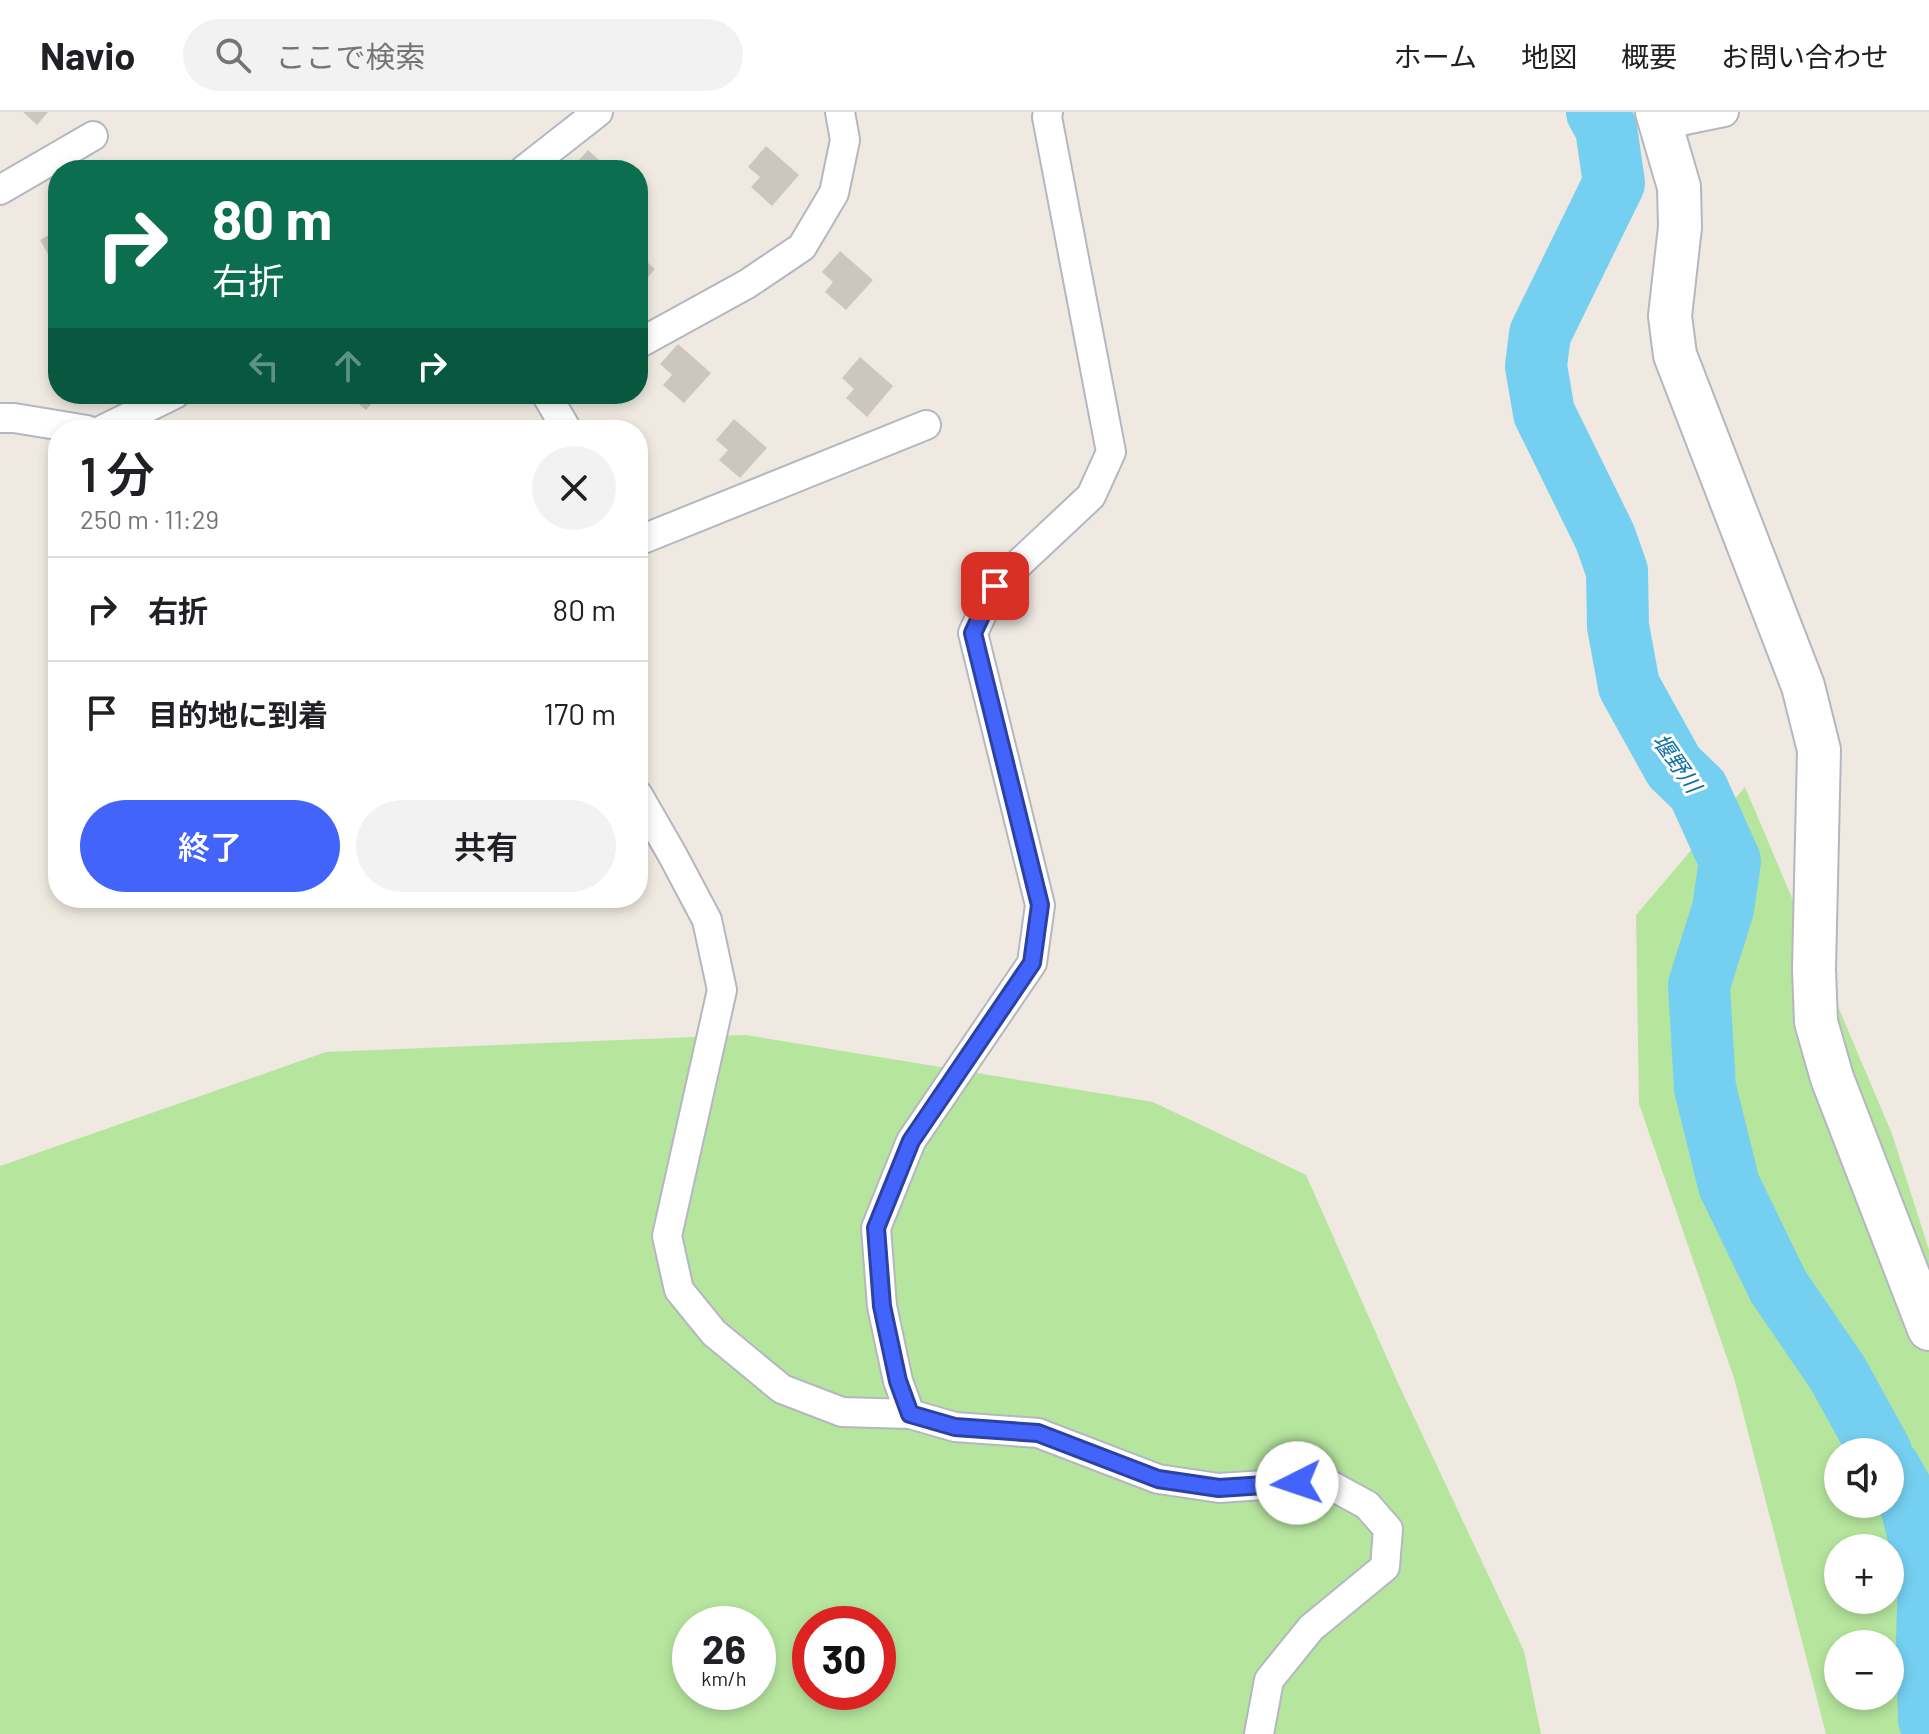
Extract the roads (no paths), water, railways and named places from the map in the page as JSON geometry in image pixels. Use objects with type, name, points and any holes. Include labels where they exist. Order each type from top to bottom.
[{"type":"street","points":[[537,160],[598,112]]},
{"type":"street","points":[[648,338],[747,284],[802,247],[834,193],[845,140],[840,112]]},
{"type":"street","points":[[910,1414],[898,1381],[882,1306],[876,1228],[911,1141],[1032,963],[1040,905],[973,633],[995,586],[1091,496],[1111,452],[1048,112]]},
{"type":"street","points":[[1724,112],[1659,118],[1679,187],[1680,227],[1670,316],[1675,355],[1803,686],[1819,750],[1814,969],[1816,1022],[1832,1078],[1929,1329]]},
{"type":"street","points":[[52,160],[93,136]]},
{"type":"street","points":[[0,190],[48,162]]},
{"type":"street","points":[[122,420],[155,404]]},
{"type":"street","points":[[0,418],[48,424]]},
{"type":"street","points":[[648,537],[926,425]]},
{"type":"street","points":[[648,812],[707,920],[722,990],[667,1236],[679,1290],[714,1333],[782,1389],[842,1412],[910,1414],[955,1427],[1038,1433],[1158,1479],[1219,1488],[1323,1481],[1367,1505],[1388,1529],[1385,1567],[1311,1628],[1269,1680],[1259,1734]]},
{"type":"waterway","name":"堰野川","points":[[1597,112],[1606,128],[1614,183],[1540,334],[1536,366],[1544,413],[1605,537],[1617,571],[1618,626],[1629,686],[1674,767],[1698,790],[1730,861],[1723,909],[1699,985],[1705,1088],[1729,1185],[1778,1286],[1838,1374],[1873,1438]]},
{"type":"waterway","name":"堰野川","points":[[1904,1494],[1911,1506],[1929,1577],[1929,1720]]}]
